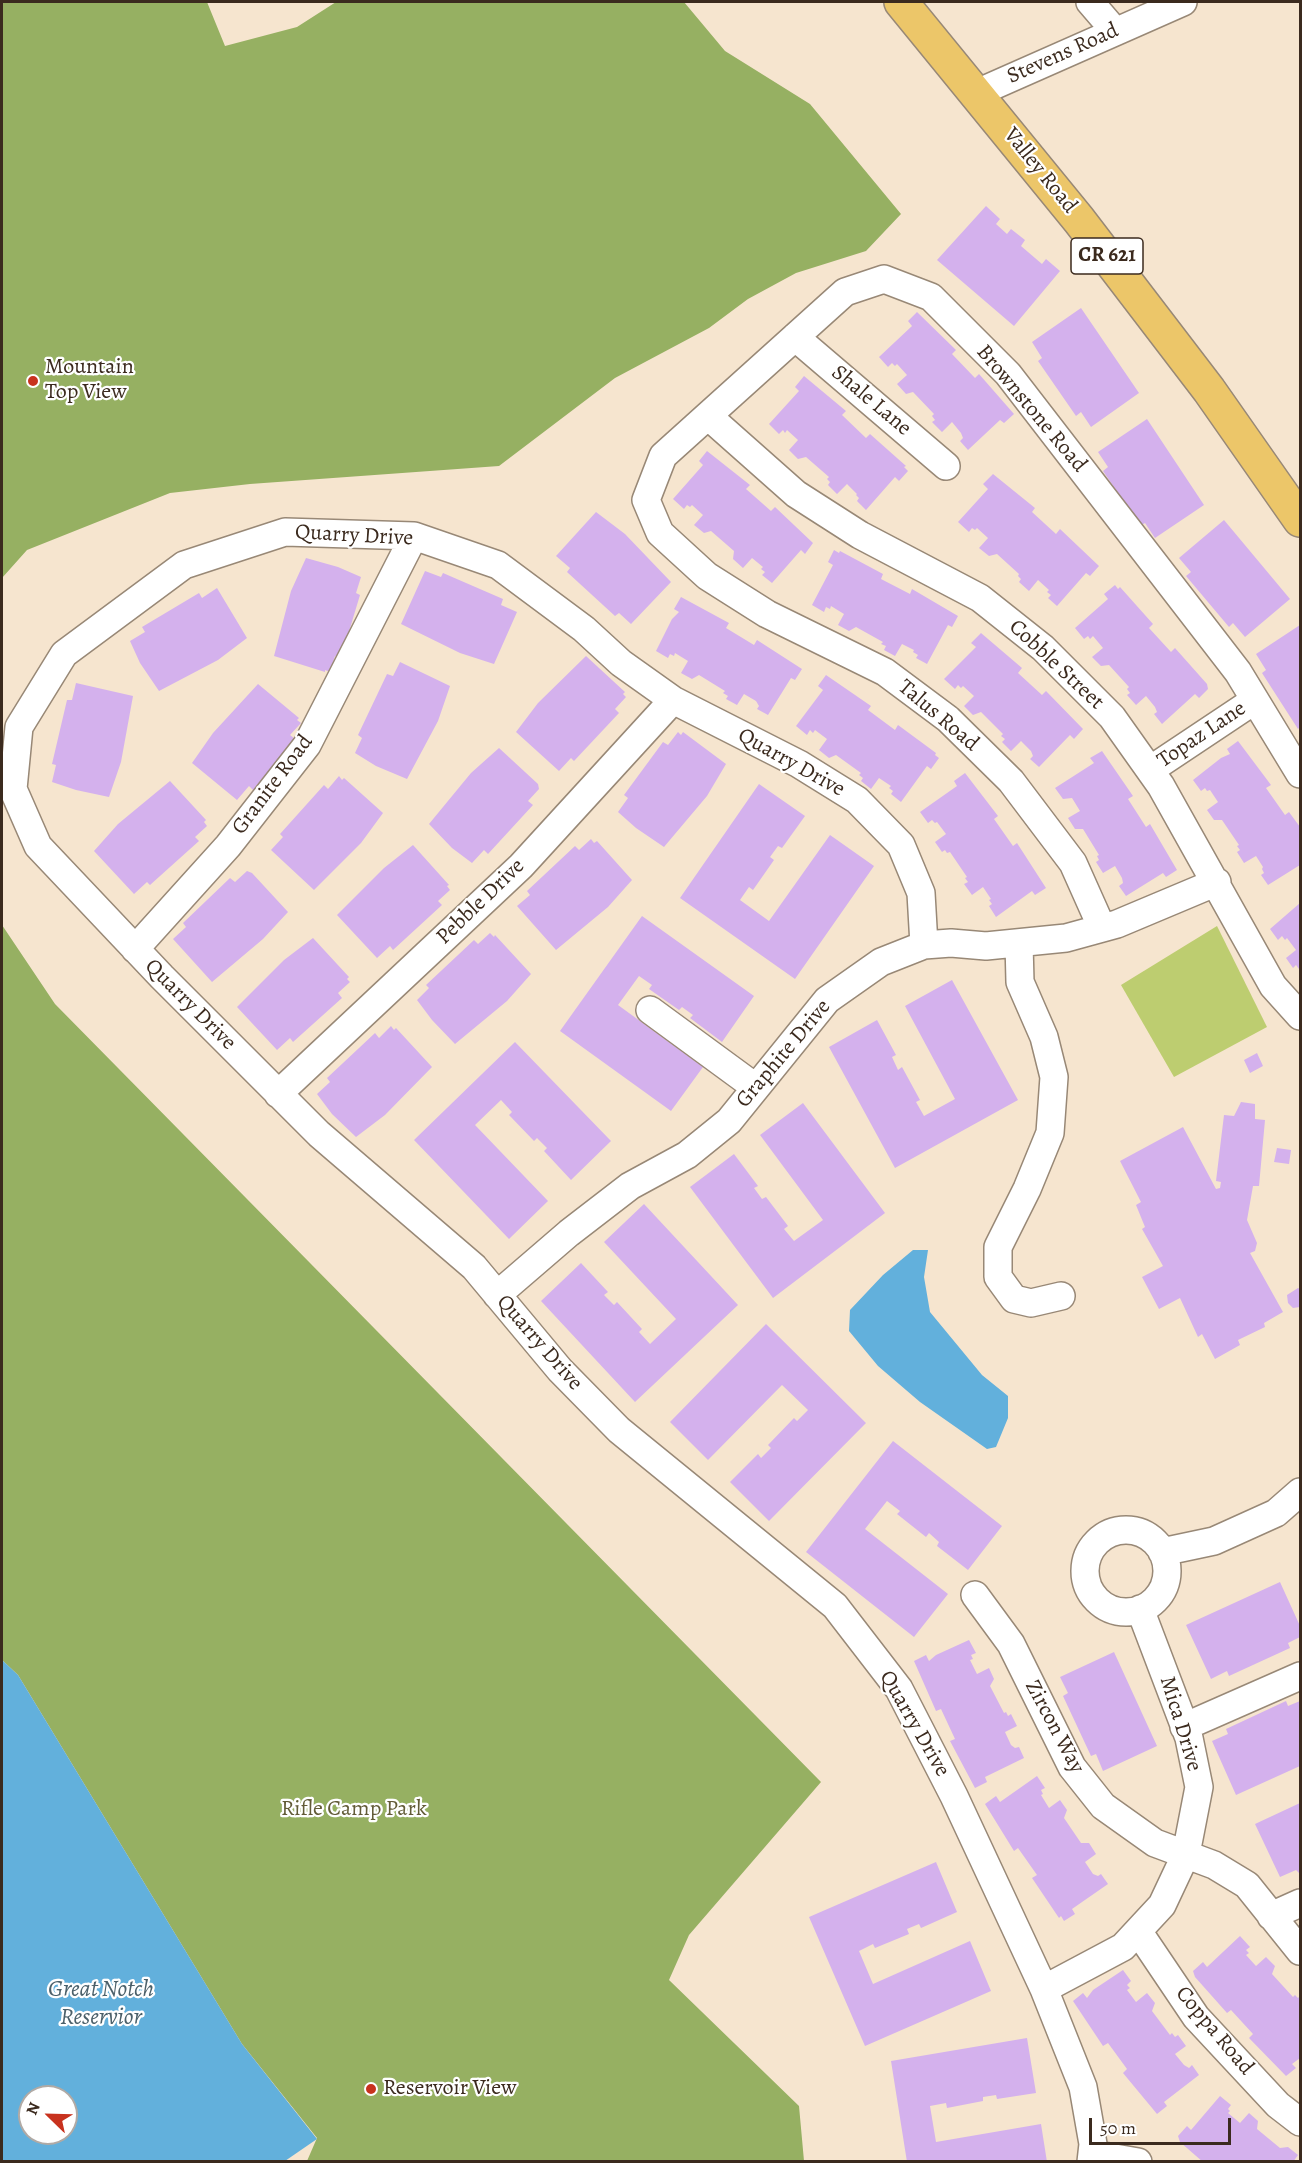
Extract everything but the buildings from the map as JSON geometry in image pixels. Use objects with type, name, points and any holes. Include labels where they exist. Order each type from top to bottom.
[{"type":"main road","name":"Valley Road","points":[[901,2],[1086,228],[1195,372],[1300,520]]},
{"type":"street","points":[[1090,2],[1114,30]]},
{"type":"street","name":"Stevens Road","points":[[977,93],[1114,30],[1183,2]]},
{"type":"street","name":"Brownstone Road","points":[[707,576],[660,533],[646,500],[663,456],[845,292],[884,279],[931,297],[1008,374],[1238,672],[1300,774]]},
{"type":"street","name":"Shale Lane","points":[[795,337],[946,466]]},
{"type":"street","name":"Cobble Street","points":[[708,416],[796,494],[860,535],[980,598],[1043,648],[1112,717],[1150,770],[1217,882],[1273,986],[1300,1016]]},
{"type":"street","name":"Quarry Drive","points":[[924,945],[921,893],[901,845],[858,800],[799,764],[673,700],[621,663],[584,630],[498,565],[414,536],[285,532],[184,565],[63,654],[19,727],[13,789],[38,846],[135,949],[319,1134],[474,1267],[560,1370],[619,1430],[835,1606],[899,1689],[954,1796],[1044,1989],[1083,2087],[1093,2144],[1092,2158]]},
{"type":"street","name":"Granite Road","points":[[135,949],[228,846],[307,746],[414,536]]},
{"type":"street","name":"Talus Road","points":[[707,576],[767,614],[885,672],[948,719],[1011,781],[1073,863],[1102,928]]},
{"type":"street","name":"Pebble Drive","points":[[278,1094],[520,866],[673,700]]},
{"type":"street","name":"Topaz Lane","points":[[1150,770],[1255,700]]},
{"type":"street","name":"Graphite Drive","points":[[497,1295],[569,1233],[630,1186],[687,1155],[729,1121],[755,1086],[827,1000],[881,962],[924,945],[986,946],[1066,938],[1102,928],[1217,882]]},
{"type":"street","points":[[1019,943],[1020,982],[1044,1037],[1054,1077],[1050,1133],[1027,1189],[998,1247],[998,1277],[1014,1299],[1031,1303],[1061,1296]]},
{"type":"street","points":[[650,1010],[755,1086]]},
{"type":"street","points":[[1162,1552],[1214,1541],[1276,1514],[1300,1492]]},
{"type":"street","points":[[1117,1532],[1142,1533],[1154,1541],[1162,1552],[1167,1576],[1163,1589],[1156,1600],[1140,1609],[1118,1612],[1106,1607],[1095,1598],[1088,1586],[1085,1572],[1087,1559],[1094,1546],[1104,1537],[1117,1532]]},
{"type":"street","name":"Zircon Way","points":[[975,1595],[1011,1644],[1072,1767],[1103,1806],[1155,1843],[1186,1853],[1247,1885],[1300,1951]]},
{"type":"street","name":"Mica Drive","points":[[1044,1989],[1123,1947],[1162,1905],[1186,1853],[1199,1788],[1184,1726],[1140,1609]]},
{"type":"street","points":[[1184,1726],[1300,1676]]},
{"type":"street","points":[[1271,1916],[1300,1903]]},
{"type":"street","name":"Coppa Road","points":[[1138,1931],[1196,2017],[1278,2105],[1300,2122]]},
{"type":"street","points":[[1092,2158],[1138,2162]]},
{"type":"green space","points":[[2,2],[207,2],[225,46],[297,27],[336,2],[684,2],[725,51],[810,104],[901,214],[866,251],[796,273],[748,299],[709,328],[615,378],[499,466],[250,484],[170,493],[27,550],[2,578]]},
{"type":"green space","name":"Rifle Camp Park","points":[[2,925],[55,1004],[821,1782],[689,1935],[669,1980],[799,2106],[804,2161],[307,2161],[317,2138],[242,2044],[18,1675],[2,1660]]},
{"type":"green space","points":[[1217,926],[1267,1027],[1174,1077],[1121,985]]},
{"type":"water","points":[[913,1250],[928,1250],[924,1277],[930,1312],[982,1375],[1008,1396],[1008,1418],[996,1447],[987,1449],[920,1402],[878,1366],[849,1331],[850,1310],[883,1275]]},
{"type":"water","name":"Great Notch Reservior","points":[[2,1660],[18,1675],[242,2044],[317,2139],[285,2161],[2,2161]]},
{"type":"place","name":"Mountain Top View","points":[[33,381]]},
{"type":"place","name":"Reservoir View","points":[[371,2089]]}]
